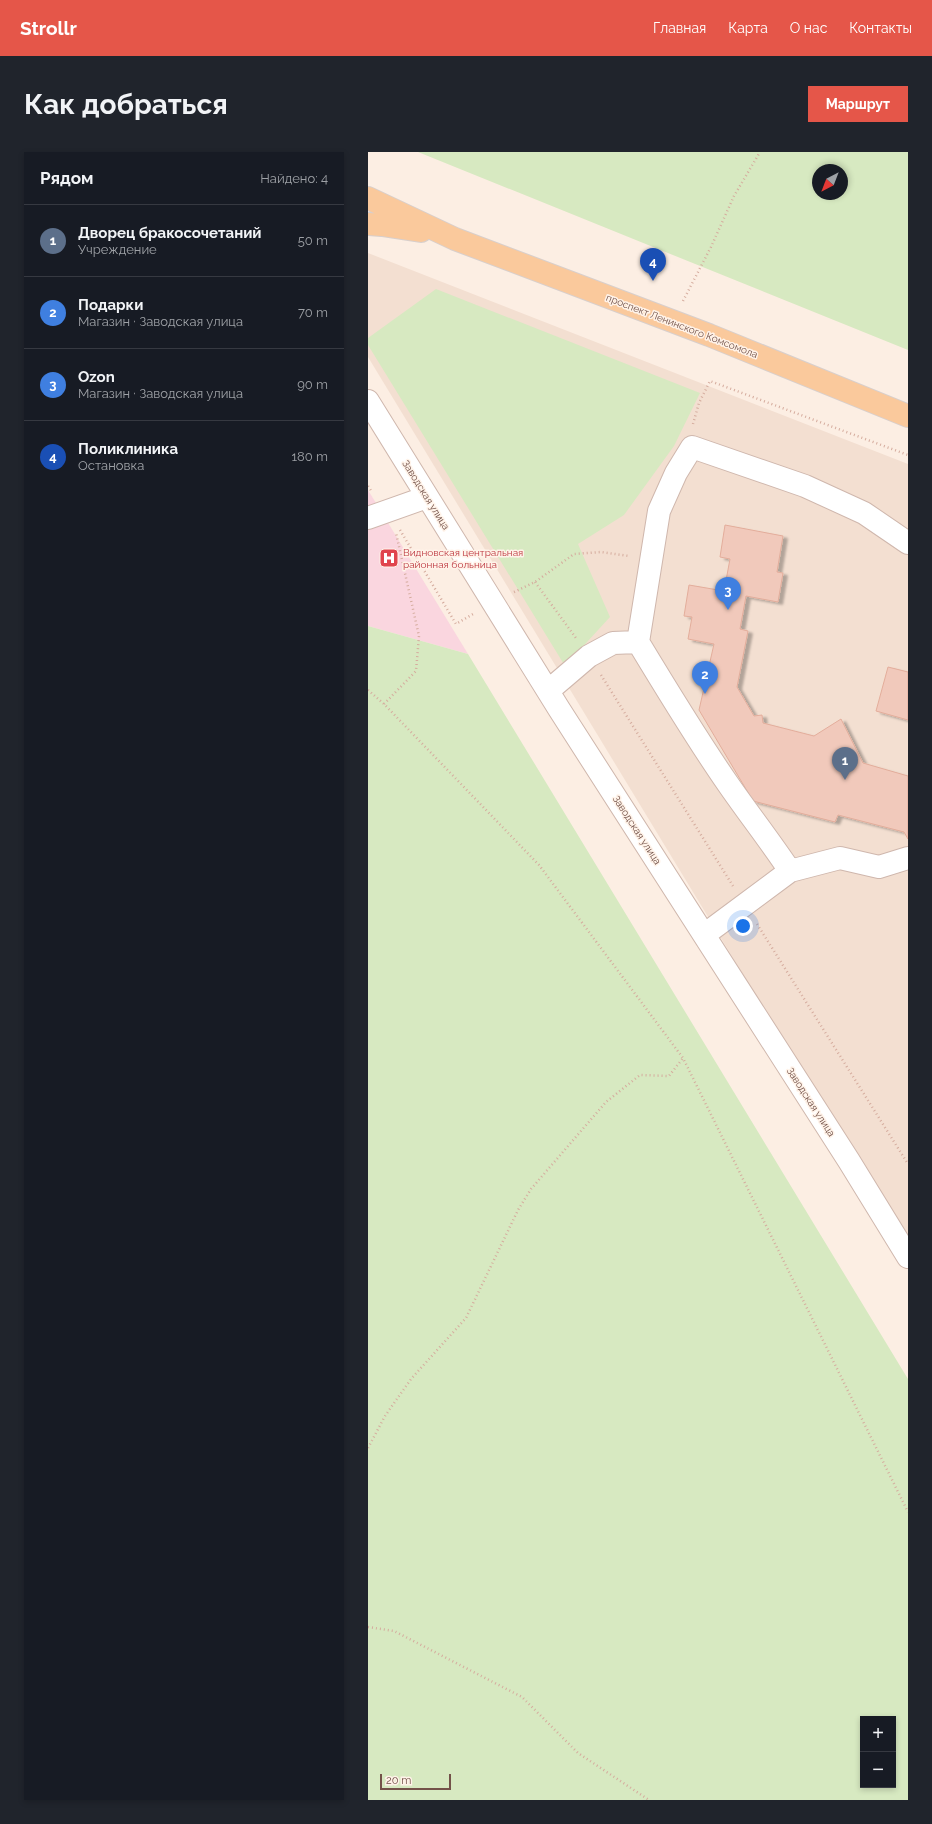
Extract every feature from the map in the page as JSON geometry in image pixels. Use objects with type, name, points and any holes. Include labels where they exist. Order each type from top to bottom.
[{"type":"main road","points":[[368,198],[456,239]]},
{"type":"main road","points":[[373,226],[409,229],[456,239]]},
{"type":"main road","name":"проспект Ленинского Комсомола","points":[[456,239],[672,321],[908,416]]},
{"type":"street","name":"Заводская улица","points":[[368,401],[548,691],[845,1154],[908,1257]]},
{"type":"street","points":[[790,871],[724,778],[678,708],[638,642],[650,558],[659,511],[676,473],[692,447],[805,486],[864,513],[908,543]]},
{"type":"street","points":[[368,518],[427,497]]},
{"type":"street","points":[[548,691],[589,656],[613,643],[638,642]]},
{"type":"street","points":[[704,935],[790,871],[840,858],[879,867],[908,858]]},
{"type":"path","points":[[672,321],[711,247],[734,196],[760,152]]},
{"type":"path","points":[[692,447],[693,422],[699,403],[710,381],[908,455]]},
{"type":"path","points":[[384,704],[416,671],[419,636],[394,526]]},
{"type":"path","points":[[650,558],[601,552],[574,554],[535,582],[589,656],[908,1164]]},
{"type":"path","points":[[368,690],[384,704],[539,864],[683,1058],[908,1512]]},
{"type":"path","points":[[368,1448],[385,1416],[411,1379],[466,1318],[518,1210],[531,1189],[606,1102],[640,1075],[669,1076],[683,1058]]},
{"type":"path","points":[[368,1627],[394,1631],[522,1697],[578,1752],[649,1800]]},
{"type":"shaded area","points":[[368,253],[908,464],[908,1246],[368,357]]},
{"type":"shaded area","name":"Видновская центральная районная больница","points":[[368,490],[468,654],[368,626]]},
{"type":"green space","points":[[418,152],[908,152],[908,350]]},
{"type":"green space","points":[[436,289],[700,393],[674,446],[624,515],[578,544],[610,617],[565,666],[368,345],[368,338]]},
{"type":"green space","points":[[368,626],[468,654],[908,1379],[908,1800],[368,1800]]},
{"type":"building","points":[[725,525],[783,536],[777,572],[783,573],[778,602],[746,596],[740,629],[748,631],[737,687],[754,716],[762,715],[763,723],[814,736],[841,719],[863,763],[908,776],[908,839],[904,832],[838,815],[835,822],[753,801],[699,710],[714,644],[688,639],[692,617],[684,616],[689,585],[724,591],[730,559],[720,557]]},
{"type":"building","points":[[888,667],[908,672],[908,720],[876,711]]},
{"type":"place","name":"Поликлиника","points":[[653,281]]},
{"type":"place","name":"Видновская центральная районная больница","points":[[389,558]]},
{"type":"place","name":"Ozon","points":[[728,610]]},
{"type":"place","name":"Подарки","points":[[705,694]]},
{"type":"place","name":"Дворец бракосочетаний","points":[[845,780]]}]
